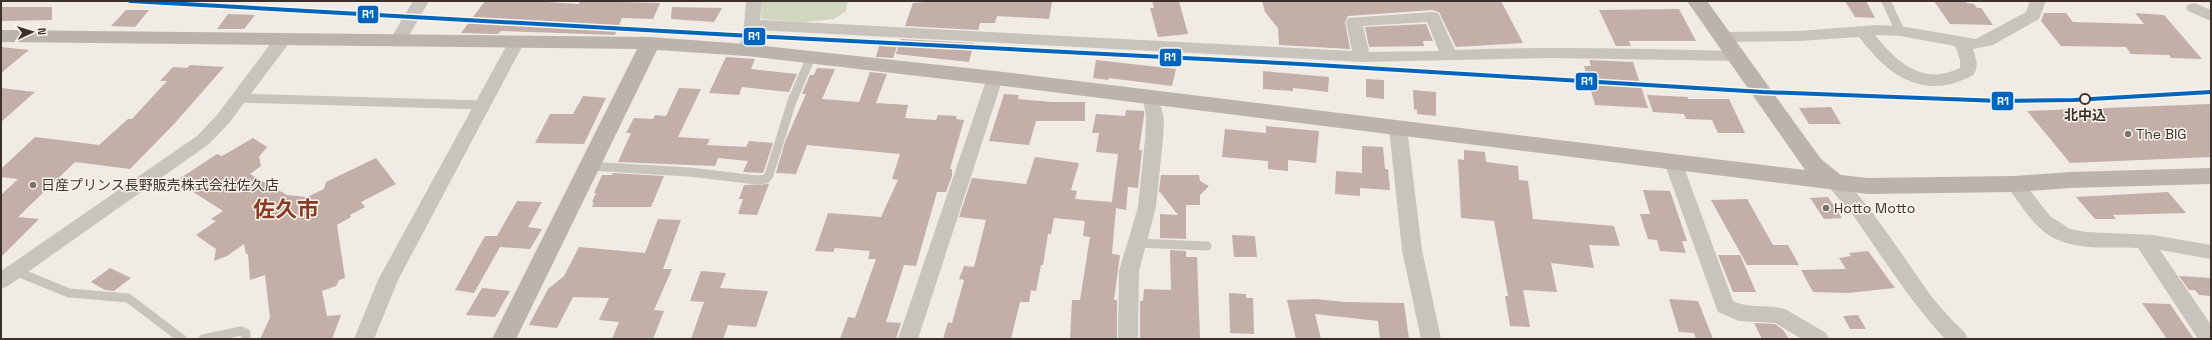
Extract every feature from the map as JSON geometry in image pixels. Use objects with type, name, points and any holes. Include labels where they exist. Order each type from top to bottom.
[{"type":"street","points":[[398,40],[421,1]]},
{"type":"street","points":[[746,50],[752,24],[754,1]]},
{"type":"street","points":[[1697,1],[1813,165],[1835,182],[1851,198],[1929,308],[1958,339]]},
{"type":"street","points":[[1724,38],[1799,36],[1863,31],[1900,31],[1976,44],[1987,41],[2018,25],[2033,15],[2038,1]]},
{"type":"street","points":[[2194,8],[2211,16]]},
{"type":"street","points":[[1362,57],[1354,22],[1432,17],[1449,54]]},
{"type":"street","points":[[752,24],[1362,57],[1398,58],[1449,54],[1578,53],[1737,56]]},
{"type":"street","points":[[1863,31],[1886,59],[1900,70],[1930,81],[1944,81],[1958,78],[1968,71],[1968,60],[1962,41]]},
{"type":"street","points":[[1,36],[650,42],[746,50],[995,78],[1868,186],[2015,184],[2070,180],[2211,176]]},
{"type":"street","points":[[8,276],[203,140],[240,98],[282,38]]},
{"type":"street","points":[[364,339],[388,280],[516,41]]},
{"type":"street","points":[[504,339],[650,42]]},
{"type":"street","points":[[908,339],[995,78]]},
{"type":"street","points":[[1128,339],[1130,271],[1136,243],[1148,207],[1155,118],[1151,97]]},
{"type":"street","points":[[1398,128],[1412,250],[1431,339]]},
{"type":"street","points":[[1672,162],[1725,306],[1739,313],[1778,315],[1819,339]]},
{"type":"street","points":[[2015,184],[2043,219],[2065,236],[2083,240],[2113,238],[2144,241],[2211,252]]},
{"type":"street","points":[[2144,241],[2208,339]]},
{"type":"lane","points":[[1886,1],[1900,31]]},
{"type":"lane","points":[[588,166],[689,172],[757,180],[766,179],[769,175],[792,101],[811,57]]},
{"type":"lane","points":[[240,98],[483,105]]},
{"type":"lane","points":[[1136,243],[1207,246]]},
{"type":"lane","points":[[8,276],[70,293],[128,298],[182,339]]},
{"type":"lane","points":[[203,339],[241,331],[246,334],[246,339]]},
{"type":"green space","points":[[762,1],[848,1],[846,11],[834,19],[804,22],[761,19]]},
{"type":"building","points":[[485,1],[530,1],[579,4],[580,1],[660,3],[653,19],[622,18],[615,35],[501,31],[498,34],[461,33]]},
{"type":"building","points":[[941,1],[1052,2],[1049,19],[997,16],[995,23],[980,23],[978,30],[905,26],[913,3]]},
{"type":"building","points":[[1152,1],[1179,1],[1188,34],[1158,37],[1150,8],[1154,8]]},
{"type":"building","points":[[1262,1],[1501,1],[1523,43],[1456,47],[1439,12],[1432,10],[1348,16],[1345,22],[1350,49],[1279,45],[1278,28],[1265,12]]},
{"type":"building","points":[[1845,1],[1866,1],[1875,18],[1855,17]]},
{"type":"building","points":[[1934,1],[1965,1],[1967,3],[1974,4],[1977,8],[1981,8],[1993,25],[1950,24]]},
{"type":"building","points":[[1,7],[52,7],[52,20],[1,21]]},
{"type":"building","points":[[672,7],[722,8],[714,22],[671,19]]},
{"type":"building","points":[[1679,9],[1696,41],[1629,41],[1631,46],[1616,46],[1599,10]]},
{"type":"building","points":[[126,10],[149,10],[135,27],[111,26]]},
{"type":"building","points":[[2044,13],[2066,13],[2073,22],[2144,24],[2135,13],[2164,15],[2202,59],[2171,58],[2169,55],[2131,54],[2126,47],[2061,46],[2041,21]]},
{"type":"building","points":[[228,14],[255,15],[244,29],[217,29]]},
{"type":"building","points":[[1426,24],[1433,41],[1423,41],[1424,46],[1369,47],[1365,27]]},
{"type":"building","points":[[901,39],[974,43],[969,62],[896,54]]},
{"type":"building","points":[[879,46],[897,47],[893,58],[876,57]]},
{"type":"building","points":[[1,47],[29,50],[1,73]]},
{"type":"building","points":[[726,57],[755,59],[751,69],[797,74],[789,92],[742,87],[739,95],[709,93]]},
{"type":"building","points":[[1096,60],[1176,69],[1172,86],[1109,78],[1108,80],[1093,78]]},
{"type":"building","points":[[1589,60],[1633,62],[1648,108],[1595,105],[1584,66],[1591,66]]},
{"type":"building","points":[[190,65],[224,67],[175,123],[130,169],[75,162],[18,217],[39,219],[1,257],[1,195],[18,179],[1,177],[1,169],[35,137],[99,145],[128,119],[132,119],[167,81],[160,81],[173,67],[187,68]]},
{"type":"building","points":[[817,68],[835,69],[822,99],[859,102],[870,72],[887,74],[876,103],[908,105],[905,118],[936,120],[938,115],[957,116],[956,119],[964,120],[950,169],[952,169],[952,176],[946,192],[937,192],[916,266],[904,265],[886,322],[901,323],[896,339],[840,339],[848,317],[855,318],[876,259],[868,259],[870,251],[835,248],[833,252],[815,251],[828,213],[881,217],[898,180],[892,179],[900,154],[807,145],[796,174],[776,173],[785,142],[806,94],[802,94],[810,75],[814,75]]},
{"type":"building","points":[[1263,71],[1329,77],[1328,92],[1293,88],[1293,91],[1263,89]]},
{"type":"building","points":[[1366,79],[1384,80],[1384,99],[1366,97]]},
{"type":"building","points":[[1,88],[35,92],[1,122]]},
{"type":"building","points":[[679,88],[701,89],[678,137],[710,139],[707,145],[746,147],[749,141],[773,143],[763,173],[743,172],[748,161],[718,158],[715,166],[618,162],[631,133],[626,133],[634,118],[653,119],[655,115],[666,116]]},
{"type":"building","points":[[1413,90],[1436,92],[1436,116],[1417,114],[1417,110],[1414,109]]},
{"type":"building","points":[[1004,94],[1019,95],[1018,99],[1052,102],[1085,102],[1085,121],[1036,121],[1029,145],[989,141]]},
{"type":"building","points":[[1647,95],[1688,97],[1688,99],[1729,99],[1745,133],[1718,133],[1712,120],[1686,119],[1684,114],[1653,112]]},
{"type":"building","points":[[583,96],[606,98],[584,144],[535,143],[550,114],[573,114]]},
{"type":"building","name":"The BIG","points":[[2211,104],[2211,157],[2070,163],[2027,111]]},
{"type":"building","points":[[1831,107],[1841,124],[1809,124],[1799,108]]},
{"type":"building","points":[[1126,110],[1144,111],[1144,116],[1139,150],[1142,150],[1138,188],[1128,187],[1126,210],[1116,208],[1112,254],[1120,255],[1114,300],[1117,300],[1117,339],[1070,339],[1072,300],[1080,300],[1090,237],[1083,236],[1085,221],[1054,218],[1051,234],[1048,234],[1043,265],[1041,265],[1036,291],[1031,290],[1029,302],[1020,302],[1011,339],[943,339],[948,322],[952,323],[964,280],[959,279],[964,266],[974,267],[986,220],[959,217],[972,178],[1026,184],[1035,157],[1079,163],[1071,190],[1077,191],[1075,199],[1112,202],[1118,154],[1096,152],[1099,133],[1092,133],[1096,114],[1125,116]]},
{"type":"building","points":[[1266,126],[1319,131],[1316,163],[1288,160],[1288,171],[1268,169],[1268,161],[1222,157],[1225,129],[1266,133]]},
{"type":"building","points":[[253,138],[267,147],[259,157],[261,166],[250,174],[287,195],[307,197],[324,189],[326,182],[376,158],[396,184],[361,202],[365,207],[350,215],[351,217],[337,225],[345,278],[339,280],[336,286],[322,291],[327,316],[341,315],[332,339],[260,339],[270,318],[265,275],[250,280],[248,254],[246,254],[244,244],[227,256],[214,261],[216,249],[196,235],[216,221],[211,219],[223,211],[176,181],[217,154],[222,156]]},
{"type":"building","points":[[1362,146],[1383,147],[1385,169],[1388,169],[1390,190],[1360,188],[1360,196],[1335,194],[1336,171],[1362,173]]},
{"type":"building","points":[[1464,150],[1485,152],[1486,162],[1518,166],[1519,180],[1528,181],[1533,219],[1614,226],[1620,246],[1589,245],[1594,268],[1551,263],[1557,292],[1523,290],[1530,327],[1510,326],[1505,296],[1508,296],[1494,221],[1461,218],[1458,159],[1464,160]]},
{"type":"building","points":[[613,173],[664,176],[651,207],[592,207],[594,202],[592,202],[596,193],[594,193],[602,175],[612,175]]},
{"type":"building","points":[[1161,175],[1199,175],[1200,181],[1209,186],[1200,195],[1200,205],[1186,205],[1186,239],[1160,238],[1160,214],[1178,215],[1159,191]]},
{"type":"building","points":[[769,184],[757,215],[738,214],[743,199],[739,199],[744,185]]},
{"type":"building","points":[[1643,190],[1670,191],[1687,241],[1682,241],[1686,253],[1660,251],[1657,240],[1648,239],[1640,214],[1650,214]]},
{"type":"building","points":[[2168,192],[2186,213],[2113,215],[2116,219],[2095,219],[2076,197]]},
{"type":"building","name":"Hotto Motto","points":[[1828,197],[1842,218],[1824,219],[1810,198]]},
{"type":"building","points":[[1747,199],[1773,245],[1788,245],[1799,265],[1747,265],[1711,200]]},
{"type":"building","points":[[517,201],[542,202],[528,227],[542,229],[530,249],[500,247],[474,293],[455,290],[485,236],[497,236]]},
{"type":"building","points":[[658,219],[681,220],[663,269],[672,269],[654,310],[664,311],[653,339],[612,339],[619,322],[599,320],[609,298],[573,297],[557,328],[529,325],[548,289],[564,276],[579,247],[645,253]]},
{"type":"building","points":[[1232,235],[1255,236],[1257,257],[1234,257]]},
{"type":"building","points":[[1170,250],[1186,251],[1186,257],[1197,257],[1200,339],[1140,339],[1140,301],[1143,301],[1144,289],[1171,290]]},
{"type":"building","points":[[1868,251],[1895,288],[1848,293],[1813,292],[1801,270],[1846,269],[1839,258],[1851,256],[1849,253]]},
{"type":"building","points":[[1718,255],[1740,255],[1756,292],[1733,292]]},
{"type":"building","points":[[110,268],[131,278],[114,291],[105,290],[91,282]]},
{"type":"building","points":[[701,271],[726,273],[720,288],[768,291],[756,327],[728,325],[723,339],[691,339],[704,302],[690,301]]},
{"type":"building","points":[[2179,276],[2211,278],[2211,296],[2199,295],[2195,290],[2189,290]]},
{"type":"building","points":[[482,288],[510,291],[495,317],[466,315]]},
{"type":"building","points":[[1229,293],[1246,294],[1246,298],[1253,298],[1254,334],[1230,333]]},
{"type":"building","points":[[1315,299],[1345,302],[1404,303],[1409,339],[1380,339],[1378,321],[1315,314],[1321,339],[1296,339],[1287,300]]},
{"type":"building","points":[[1669,299],[1698,301],[1713,339],[1696,339],[1694,333],[1679,332]]},
{"type":"building","points":[[2142,303],[2170,304],[2194,339],[2167,339]]},
{"type":"building","points":[[1858,315],[1866,329],[1850,329],[1843,316]]},
{"type":"building","points":[[1754,323],[1775,324],[1783,330],[1789,339],[1762,339]]},
{"type":"transit line","name":"R1","points":[[130,1],[751,36],[1300,64],[1763,92],[2000,101],[2074,100],[2211,92]]},
{"type":"place","name":"北中込","points":[[2085,99]]},
{"type":"place","name":"The BIG","points":[[2128,134]]},
{"type":"place","name":"日産プリンス長野販売株式会社佐久店","points":[[33,185]]},
{"type":"place","name":"Hotto Motto","points":[[1826,208]]},
{"type":"district","name":"佐久市","points":[[286,209]]}]
